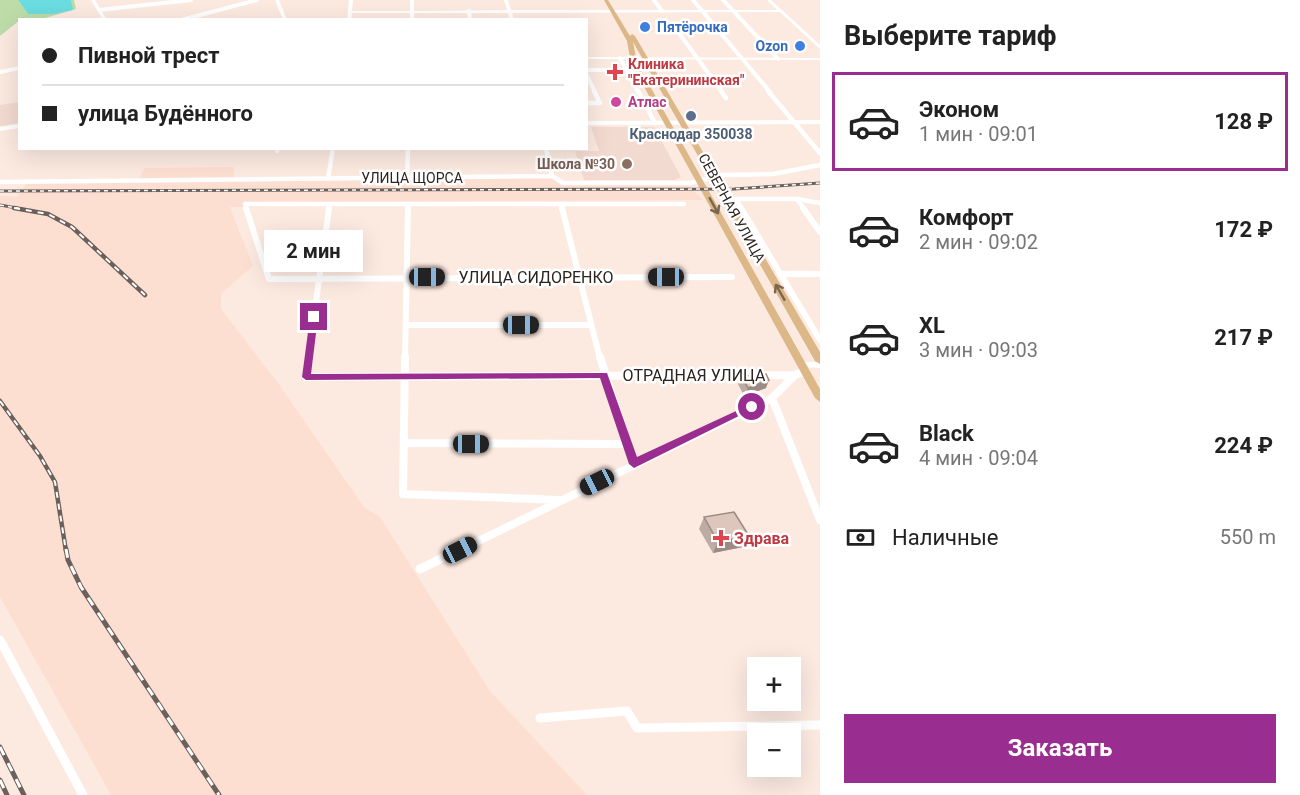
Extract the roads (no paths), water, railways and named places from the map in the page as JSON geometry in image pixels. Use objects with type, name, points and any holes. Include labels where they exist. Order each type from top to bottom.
[{"type":"main road","name":"СЕВЕРНАЯ УЛИЦА","points":[[608,0],[815,342],[820,363]]},
{"type":"main road","name":"СЕВЕРНАЯ УЛИЦА","points":[[615,11],[630,42],[633,60],[820,398]]},
{"type":"street","points":[[93,0],[104,18]]},
{"type":"street","points":[[99,10],[191,0]]},
{"type":"street","points":[[227,0],[229,6]]},
{"type":"street","points":[[188,18],[257,0]]},
{"type":"street","points":[[277,0],[284,18]]},
{"type":"street","points":[[349,18],[351,0]]},
{"type":"street","points":[[412,0],[412,18]]},
{"type":"street","points":[[506,0],[512,18]]},
{"type":"street","points":[[654,0],[662,11]]},
{"type":"street","points":[[693,0],[820,153]]},
{"type":"street","points":[[723,0],[778,59]]},
{"type":"street","points":[[769,0],[820,48]]},
{"type":"street","points":[[350,12],[780,10]]},
{"type":"street","points":[[469,11],[470,18]]},
{"type":"street","points":[[676,29],[726,98]]},
{"type":"street","points":[[588,58],[644,61],[698,58],[820,59]]},
{"type":"street","points":[[620,58],[655,123]]},
{"type":"street","points":[[0,72],[18,68]]},
{"type":"street","points":[[588,72],[626,70]]},
{"type":"street","points":[[588,76],[600,103],[588,103]]},
{"type":"street","points":[[588,123],[820,122]]},
{"type":"street","points":[[0,129],[18,126]]},
{"type":"street","points":[[328,179],[333,150]]},
{"type":"street","points":[[407,179],[408,150]]},
{"type":"street","points":[[546,150],[552,176]]},
{"type":"street","name":"УЛИЦА ЩОРСА","points":[[0,182],[552,176],[563,183],[690,183],[721,175],[773,174],[820,165]]},
{"type":"street","points":[[820,203],[797,200],[736,199],[780,274],[820,352]]},
{"type":"street","points":[[797,200],[820,232]]},
{"type":"street","name":"УЛИЦА ЩОРСА","points":[[269,279],[245,204],[408,206],[684,204]]},
{"type":"street","points":[[561,204],[590,326],[634,464]]},
{"type":"street","points":[[319,278],[328,205]]},
{"type":"street","points":[[408,206],[403,494],[559,500]]},
{"type":"street","points":[[780,274],[820,274]]},
{"type":"street","name":"УЛИЦА СИДОРЕНКО","points":[[269,279],[732,277]]},
{"type":"street","name":"ОТРАДНАЯ УЛИЦА","points":[[319,278],[306,377],[794,375]]},
{"type":"street","points":[[406,324],[590,326]]},
{"type":"street","points":[[420,569],[772,398],[794,375],[804,368],[820,363]]},
{"type":"street","points":[[804,368],[820,371]]},
{"type":"street","points":[[772,398],[820,520]]},
{"type":"street","points":[[404,443],[626,444]]},
{"type":"street","points":[[0,640],[83,795]]},
{"type":"street","points":[[540,718],[627,711],[637,728],[680,724],[775,727],[820,725]]},
{"type":"water","points":[[18,0],[71,0],[73,10],[54,14],[28,14]]},
{"type":"railway","points":[[0,191],[734,189],[820,183]]},
{"type":"railway","points":[[0,205],[22,209]]},
{"type":"railway","points":[[14,208],[48,214],[72,227],[145,295]]},
{"type":"railway","points":[[0,401],[40,456],[55,482],[66,551]]},
{"type":"railway","points":[[66,549],[68,560],[81,587],[219,795]]},
{"type":"railway","points":[[0,747],[24,795]]},
{"type":"railway","points":[[0,780],[7,795]]},
{"type":"place","name":"Пятёрочка","points":[[645,27]]},
{"type":"place","name":"Ozon","points":[[800,46]]},
{"type":"place","name":"Клиника \"Екатерининская\"","points":[[615,72]]},
{"type":"place","name":"Атлас","points":[[616,102]]},
{"type":"place","name":"Краснодар 350038","points":[[691,116]]},
{"type":"place","name":"Школа №30","points":[[627,164]]},
{"type":"place","name":"Здрава","points":[[721,538]]}]
